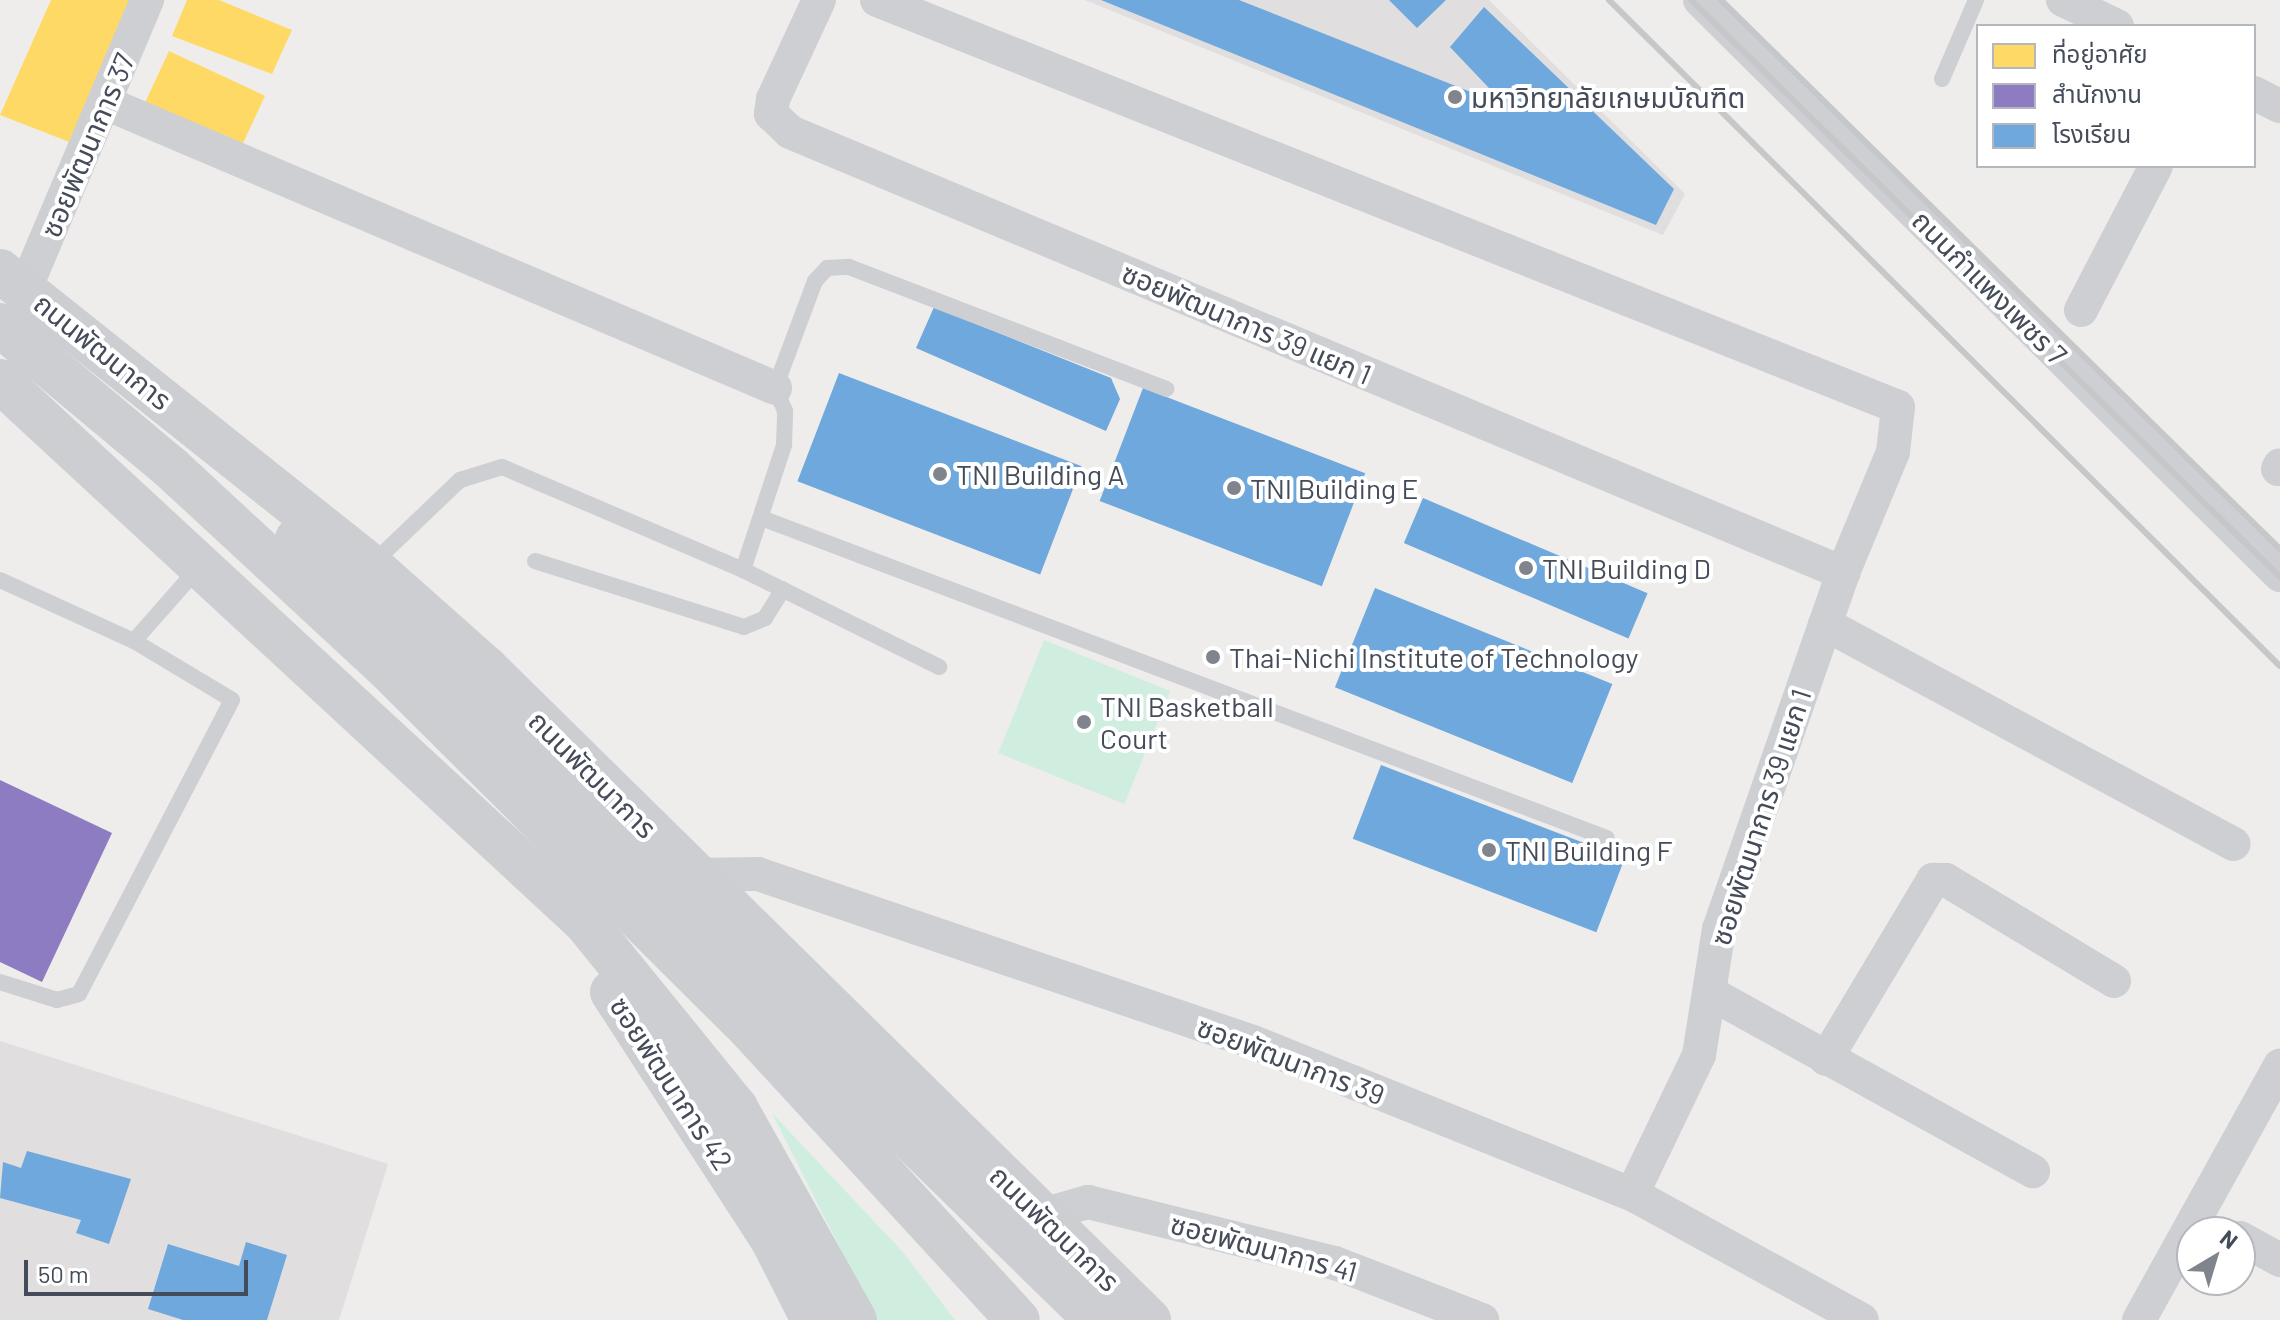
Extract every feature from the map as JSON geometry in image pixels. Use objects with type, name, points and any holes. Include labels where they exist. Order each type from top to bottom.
[{"type":"main road","name":"ถนนพัฒนาการ","points":[[13,280],[370,565],[486,668],[1149,1320]]},
{"type":"main road","name":"ถนนพัฒนาการ","points":[[0,325],[170,467],[387,668],[751,1030],[1018,1320]]},
{"type":"main road","points":[[0,381],[203,563],[518,855],[683,1034],[736,1108],[855,1320]]},
{"type":"main road","points":[[209,436],[293,535],[1096,1320]]},
{"type":"main road","name":"ซอยพัฒนาการ 42","points":[[518,855],[661,1058],[813,1320]]},
{"type":"street","name":"ซอยพัฒนาการ 37","points":[[13,280],[108,104],[147,0]]},
{"type":"street","name":"ซอยพัฒนาการ 39 แยก 1","points":[[819,0],[773,99],[771,114],[790,132],[1843,573]]},
{"type":"street","name":"ซอยพัฒนาการ 39 แยก 1","points":[[877,0],[1891,401],[1902,417],[1893,452],[1843,573],[1719,929],[1699,1055],[1632,1194]]},
{"type":"street","name":"ถนนกำแพงเพชร 7","points":[[1700,0],[2280,575]]},
{"type":"street","points":[[2063,0],[2113,24]]},
{"type":"street","points":[[2256,94],[2280,106]]},
{"type":"street","points":[[108,104],[775,388]]},
{"type":"street","points":[[2081,310],[2155,168]]},
{"type":"street","points":[[1825,624],[2233,844]]},
{"type":"street","name":"ซอยพัฒนาการ 39","points":[[694,875],[758,874],[1253,1042],[1632,1194],[1862,1320]]},
{"type":"street","points":[[1826,1059],[1933,880],[1946,880],[2114,981]]},
{"type":"street","points":[[1710,993],[2033,1171]]},
{"type":"street","points":[[2139,1320],[2195,1214],[2280,1066]]},
{"type":"street","name":"ซอยพัฒนาการ 41","points":[[1042,1215],[1088,1202],[1335,1263],[1482,1320]]},
{"type":"street","points":[[2195,1214],[2199,1216]]},
{"type":"street","points":[[2256,1247],[2280,1260]]},
{"type":"lane","points":[[1942,79],[1976,0]]},
{"type":"lane","points":[[743,570],[764,519],[784,445],[785,411],[775,388],[815,281],[837,264],[1166,389]]},
{"type":"lane","points":[[370,565],[460,480],[502,467],[743,570],[939,667]]},
{"type":"lane","points":[[764,519],[1607,838]]},
{"type":"lane","points":[[535,561],[744,627],[765,618],[783,589]]},
{"type":"lane","points":[[134,641],[203,563]]},
{"type":"lane","points":[[0,982],[57,1000],[79,994],[232,700],[134,641],[2,585]]},
{"type":"shaded area","name":"มหาวิทยาลัยเกษมบัณฑิต","points":[[1085,0],[1489,0],[1685,194],[1663,235]]},
{"type":"shaded area","points":[[0,1041],[388,1164],[339,1320],[0,1320]]},
{"type":"green space","name":"TNI Basketball Court","points":[[1044,640],[1170,691],[1124,804],[998,753]]},
{"type":"green space","points":[[772,1113],[902,1251],[955,1320],[876,1320]]},
{"type":"building: ที่อยู่อาศัย","points":[[51,0],[137,0],[77,145],[0,115]]},
{"type":"building: ที่อยู่อาศัย","points":[[187,0],[219,0],[292,30],[272,74],[172,36]]},
{"type":"building: ที่อยู่อาศัย","points":[[169,51],[265,96],[241,147],[145,103]]},
{"type":"building: สำนักงาน","points":[[0,780],[112,833],[42,982],[0,962]]},
{"type":"building: โรงเรียน","name":"มหาวิทยาลัยเกษมบัณฑิต","points":[[1101,0],[1239,0],[1506,106],[1450,47],[1484,7],[1674,189],[1656,225]]},
{"type":"building: โรงเรียน","points":[[1389,0],[1446,0],[1417,28]]},
{"type":"building: โรงเรียน","points":[[934,307],[1111,378],[1120,399],[1106,431],[916,348]]},
{"type":"building: โรงเรียน","name":"TNI Building A","points":[[839,373],[1082,466],[1040,574],[797,481]]},
{"type":"building: โรงเรียน","name":"TNI Building E","points":[[1143,388],[1365,473],[1322,586],[1100,501]]},
{"type":"building: โรงเรียน","name":"TNI Building D","points":[[1423,498],[1648,593],[1628,638],[1404,543]]},
{"type":"building: โรงเรียน","points":[[1375,588],[1612,684],[1572,783],[1335,687]]},
{"type":"building: โรงเรียน","name":"TNI Building F","points":[[1381,765],[1625,859],[1596,932],[1353,839]]},
{"type":"building: โรงเรียน","points":[[27,1151],[131,1179],[109,1244],[76,1233],[81,1220],[0,1198],[3,1162],[21,1168]]},
{"type":"building: โรงเรียน","points":[[246,1242],[287,1255],[267,1320],[183,1320],[148,1309],[168,1244],[239,1266]]},
{"type":"railway","points":[[1609,0],[2280,666]]},
{"type":"railway","points":[[1691,0],[2280,577]]},
{"type":"railway","points":[[1721,0],[2280,549]]},
{"type":"place","name":"มหาวิทยาลัยเกษมบัณฑิต","points":[[1455,97]]},
{"type":"place","name":"TNI Building A","points":[[940,474]]},
{"type":"place","name":"TNI Building E","points":[[1234,488]]},
{"type":"place","name":"TNI Building D","points":[[1526,568]]},
{"type":"place","name":"Thai-Nichi Institute of Technology","points":[[1213,657]]},
{"type":"place","name":"TNI Basketball Court","points":[[1084,722]]},
{"type":"place","name":"TNI Building F","points":[[1489,850]]}]
